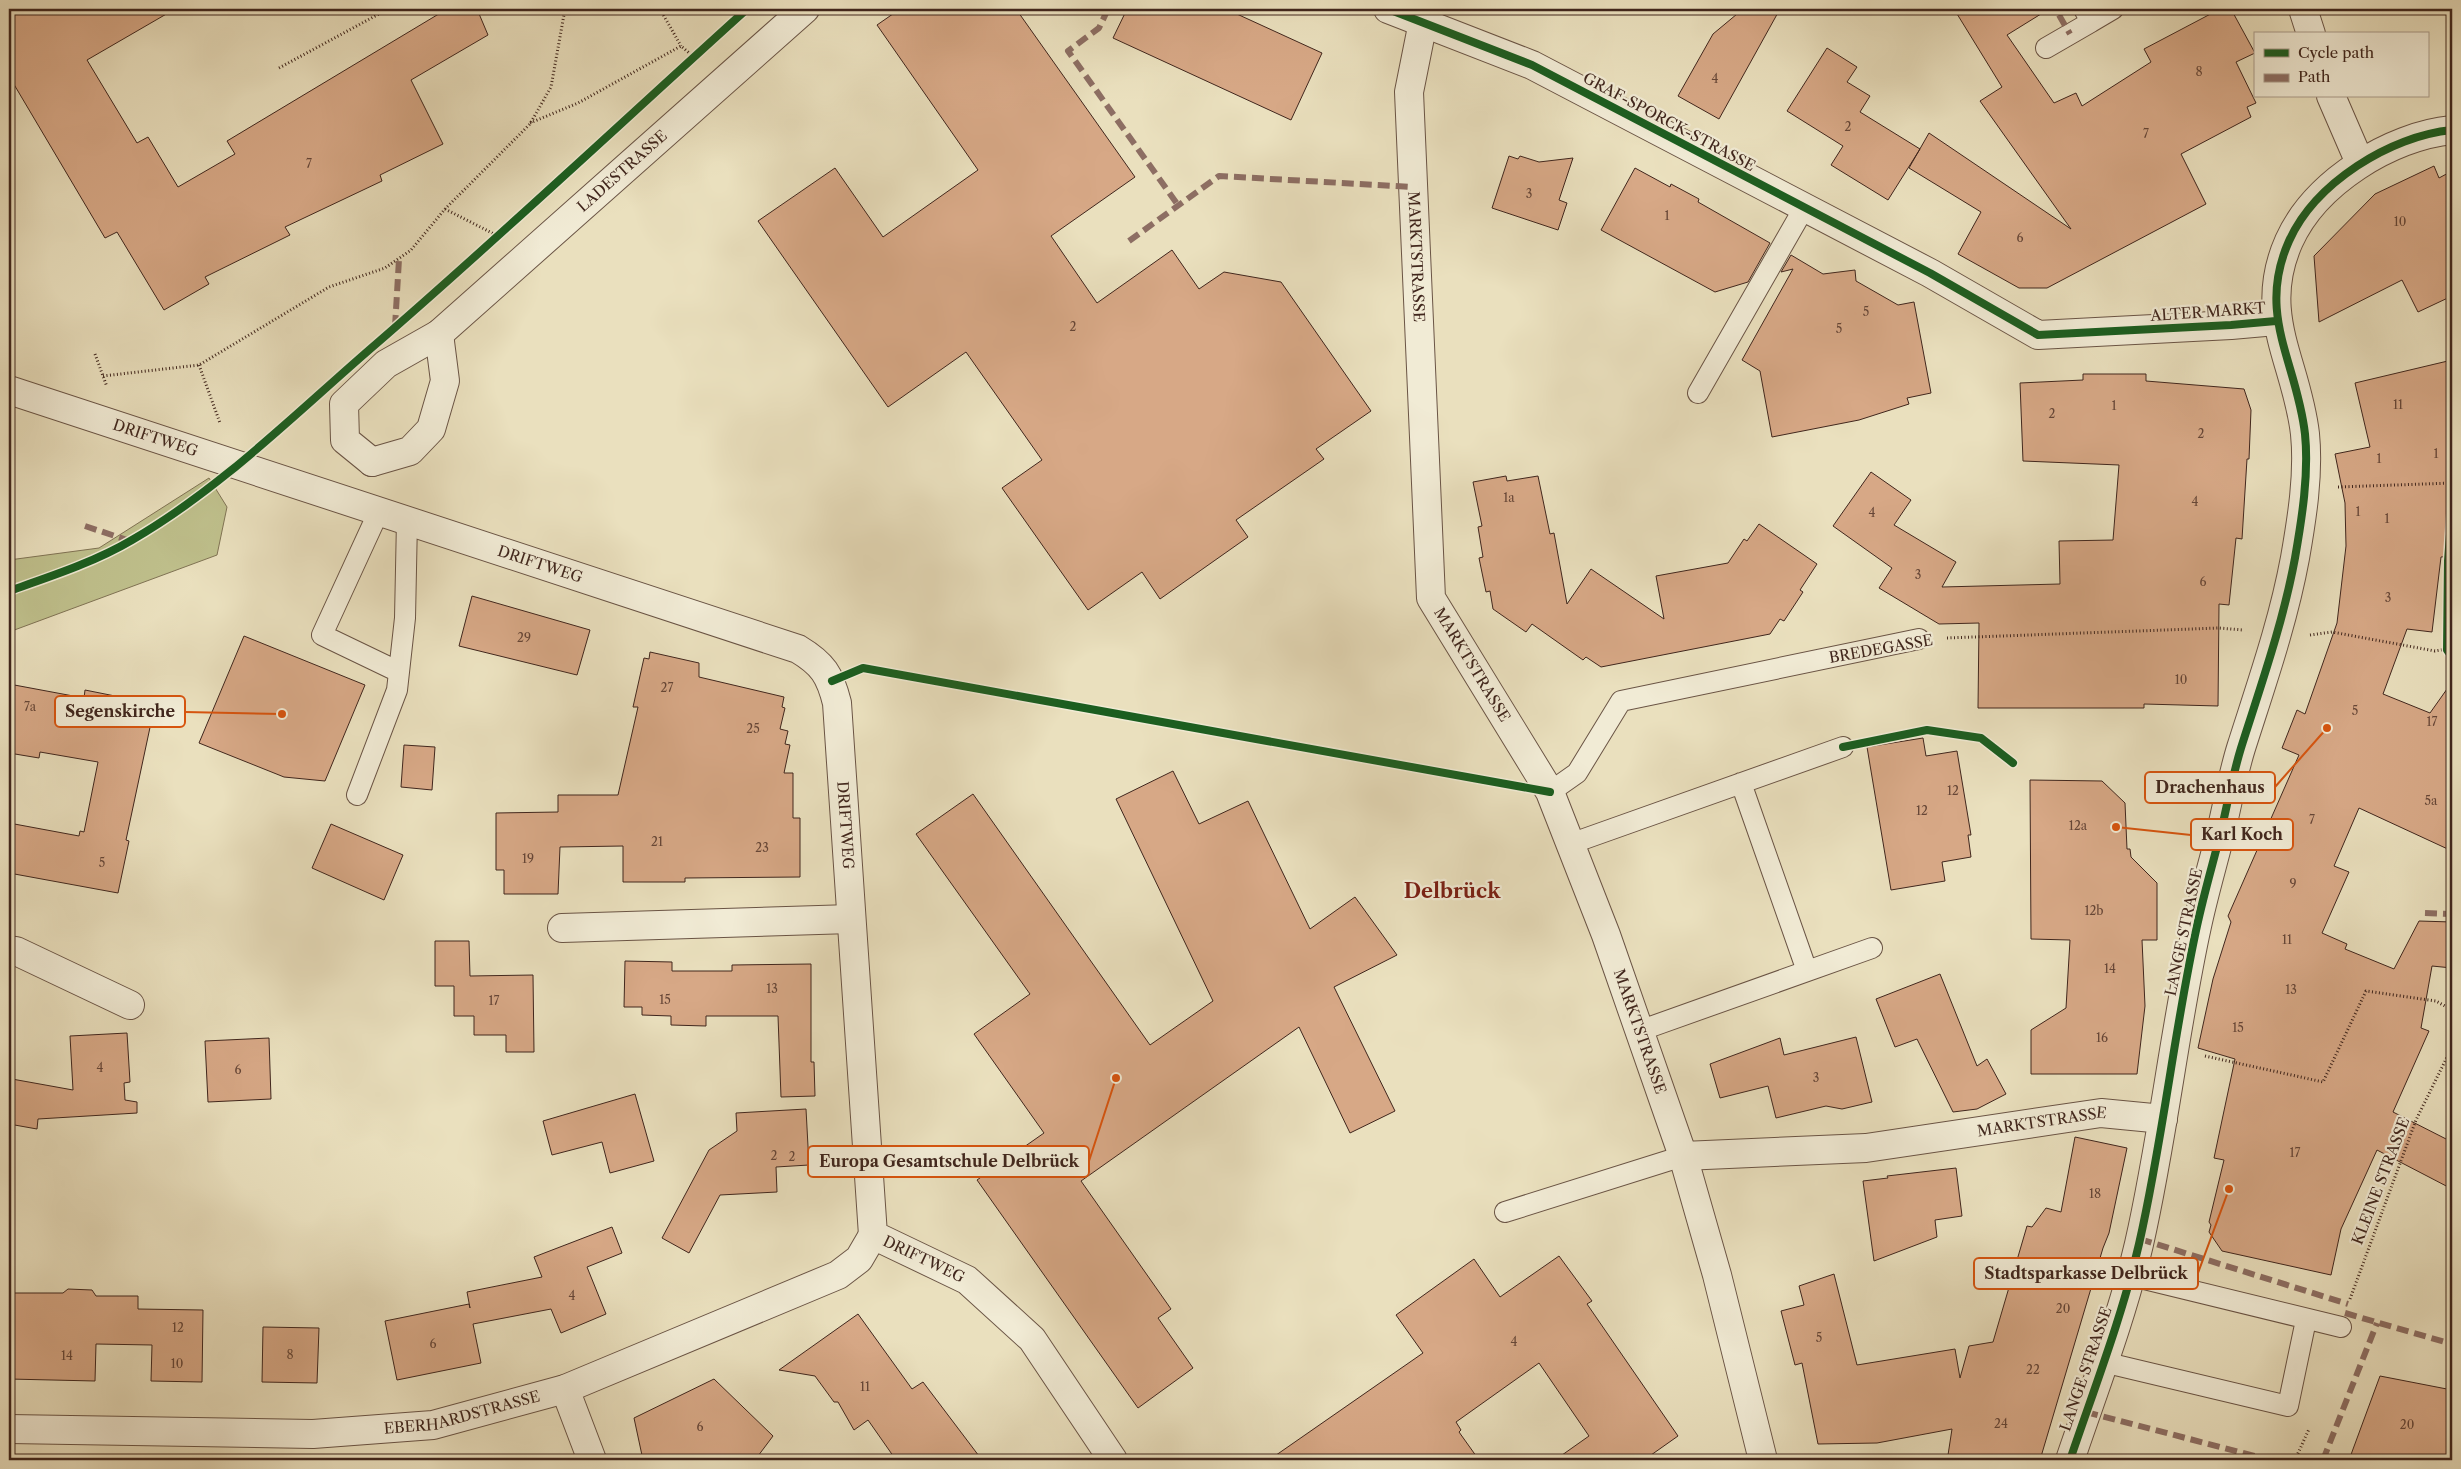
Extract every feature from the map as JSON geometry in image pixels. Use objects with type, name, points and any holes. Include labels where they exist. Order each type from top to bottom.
[{"type":"street","name":"LADESTRASSE","points":[[372,462],[345,440],[344,404],[386,364],[439,334],[805,9]]},
{"type":"street","name":"GRAF-SPORCK-STRASSE","points":[[1388,9],[1426,15],[1532,65],[1930,274]]},
{"type":"street","points":[[2303,9],[2310,32]]},
{"type":"street","name":"MARKTSTRASSE","points":[[1426,15],[1409,92],[1431,598],[1550,792],[1639,1030],[1683,1156],[1717,1275],[1763,1460]]},
{"type":"street","points":[[2332,98],[2360,163]]},
{"type":"street","name":"ALTER MARKT","points":[[1930,274],[2038,335],[2231,326],[2276,321],[2276,282],[2290,240],[2312,208],[2330,188],[2360,163],[2402,141],[2452,130]]},
{"type":"street","name":"LANGE STRASSE","points":[[2070,1460],[2132,1276],[2163,1119],[2197,926],[2241,750],[2266,672],[2295,560],[2305,488],[2305,434],[2297,393],[2276,321]]},
{"type":"street","points":[[370,508],[372,462],[410,451],[431,430],[445,381],[439,334]]},
{"type":"street","name":"DRIFTWEG","points":[[9,390],[798,650],[817,661],[832,681],[837,703],[872,1235],[967,1280],[1032,1339],[1113,1460]]},
{"type":"street","points":[[562,928],[851,919]]},
{"type":"street","points":[[9,950],[16,951],[130,1005]]},
{"type":"street","name":"MARKTSTRASSE","points":[[1683,1156],[1866,1148],[2101,1113],[2163,1119]]},
{"type":"street","name":"EBERHARDSTRASSE","points":[[9,1429],[313,1434],[433,1424],[565,1389],[838,1275],[859,1259],[872,1235]]},
{"type":"street","points":[[565,1389],[592,1460]]},
{"type":"lane","points":[[2046,48],[2088,15],[2113,9]]},
{"type":"lane","points":[[1698,393],[1804,208]]},
{"type":"lane","points":[[370,508],[322,636],[399,672]]},
{"type":"lane","points":[[357,795],[397,690],[405,618],[407,520]]},
{"type":"lane","name":"BREDEGASSE","points":[[1550,792],[1577,773],[1621,701],[1919,639]]},
{"type":"lane","points":[[1570,844],[1843,746]]},
{"type":"lane","points":[[1741,783],[1807,971]]},
{"type":"lane","points":[[1639,1030],[1872,948]]},
{"type":"lane","points":[[1506,1212],[1683,1156]]},
{"type":"lane","points":[[2132,1276],[2341,1328]]},
{"type":"lane","points":[[2103,1362],[2288,1406],[2306,1320]]},
{"type":"path","points":[[279,68],[388,9]]},
{"type":"path","points":[[103,376],[198,365],[329,287],[385,268],[411,250],[446,209],[530,124],[551,87],[565,9]]},
{"type":"path","points":[[660,9],[681,46],[694,57]]},
{"type":"path","points":[[530,124],[578,103],[681,46]]},
{"type":"path","points":[[446,209],[498,236]]},
{"type":"path","points":[[198,365],[236,465]]},
{"type":"path","points":[[2305,488],[2452,483]]},
{"type":"path","points":[[2452,507],[2449,544],[2447,650],[2452,657]]},
{"type":"path","points":[[2307,636],[2332,632],[2435,651],[2452,648]]},
{"type":"path","points":[[2174,1050],[2323,1082],[2366,991],[2436,1001],[2452,1010]]},
{"type":"green space","points":[[209,478],[227,507],[217,555],[9,632],[9,560],[99,548]]},
{"type":"building","points":[[9,9],[175,9],[87,60],[137,143],[148,137],[178,187],[235,154],[227,141],[447,9],[477,9],[488,35],[411,80],[443,144],[380,175],[382,181],[285,227],[290,235],[205,277],[209,284],[164,310],[117,232],[105,238],[9,76]]},
{"type":"building","points":[[900,9],[1016,9],[1135,177],[1051,236],[1097,303],[1172,250],[1199,289],[1224,272],[1281,282],[1371,411],[1316,449],[1324,459],[1236,520],[1248,537],[1160,599],[1142,572],[1088,610],[1002,488],[1042,460],[966,352],[888,407],[758,221],[835,168],[883,237],[978,170],[877,25]]},
{"type":"building","points":[[1127,9],[1226,9],[1322,53],[1291,120],[1113,38]]},
{"type":"building","points":[[1743,9],[1780,9],[1719,119],[1678,96],[1713,34]]},
{"type":"building","points":[[1954,9],[2049,9],[2007,35],[2054,103],[2076,93],[2082,106],[2151,62],[2144,49],[2220,9],[2231,9],[2254,51],[2254,53],[2236,62],[2256,103],[2247,107],[2251,117],[2181,154],[2206,204],[2047,288],[2019,288],[1958,254],[1981,212],[1909,168],[1929,133],[2071,229],[1980,101],[2002,87]]},
{"type":"building","points":[[1827,48],[1857,67],[1847,82],[1870,96],[1860,112],[1920,149],[1888,200],[1831,165],[1843,146],[1787,111]]},
{"type":"building","points":[[1509,156],[1518,159],[1520,156],[1539,162],[1573,158],[1559,200],[1567,203],[1558,230],[1492,208]]},
{"type":"building","points":[[2434,166],[2439,178],[2452,171],[2452,296],[2418,312],[2402,280],[2319,322],[2314,256],[2375,194]]},
{"type":"building","points":[[1635,168],[1670,187],[1671,184],[1699,199],[1698,202],[1770,243],[1748,282],[1715,292],[1601,230]]},
{"type":"building","points":[[1791,255],[1823,274],[1855,270],[1856,281],[1898,305],[1914,302],[1931,393],[1907,398],[1909,404],[1859,420],[1772,437],[1760,371],[1742,360],[1793,269],[1781,272]]},
{"type":"building","points":[[2452,360],[2452,556],[2441,557],[2432,632],[2407,629],[2383,694],[2430,713],[2452,682],[2452,851],[2359,808],[2334,866],[2349,872],[2322,933],[2347,944],[2345,949],[2394,969],[2419,921],[2452,922],[2452,968],[2432,966],[2421,1028],[2429,1031],[2393,1112],[2452,1142],[2452,1189],[2377,1150],[2341,1229],[2331,1275],[2222,1251],[2209,1232],[2211,1225],[2209,1222],[2224,1160],[2214,1158],[2235,1059],[2198,1048],[2213,979],[2231,922],[2228,916],[2299,755],[2282,748],[2297,710],[2305,714],[2337,623],[2346,546],[2345,503],[2335,454],[2370,447],[2355,383]]},
{"type":"building","points":[[2083,374],[2146,374],[2146,381],[2244,389],[2251,410],[2249,459],[2247,459],[2242,539],[2236,538],[2229,605],[2219,604],[2218,706],[2144,704],[2144,708],[1978,708],[1979,623],[1939,624],[1879,588],[1892,568],[1833,526],[1871,472],[1911,500],[1894,525],[1956,562],[1942,587],[2060,584],[2059,541],[2113,540],[2119,465],[2023,461],[2020,383],[2083,380]]},
{"type":"building","points":[[1506,476],[1507,481],[1538,476],[1550,534],[1554,533],[1567,604],[1591,569],[1664,619],[1656,576],[1728,563],[1744,539],[1747,541],[1759,524],[1817,564],[1800,590],[1803,592],[1784,621],[1780,619],[1770,634],[1601,667],[1586,657],[1583,660],[1532,624],[1526,632],[1493,609],[1490,591],[1486,592],[1479,558],[1483,557],[1478,527],[1482,526],[1473,482]]},
{"type":"building","points":[[472,596],[590,630],[577,675],[459,646]]},
{"type":"building","points":[[244,636],[365,685],[325,781],[284,777],[199,743]]},
{"type":"building","points":[[650,652],[699,663],[699,677],[784,697],[782,707],[785,708],[780,729],[788,731],[785,744],[790,745],[784,773],[793,773],[793,818],[800,818],[800,877],[685,878],[685,882],[623,882],[623,846],[560,847],[558,894],[504,894],[504,870],[496,870],[496,813],[558,812],[558,795],[618,795],[638,707],[633,707],[644,658],[649,659]]},
{"type":"building","points":[[9,684],[84,698],[85,690],[155,704],[126,840],[129,841],[118,893],[9,873],[9,823],[79,836],[80,831],[84,832],[98,762],[40,752],[39,758],[9,753]]},
{"type":"building","points":[[1923,738],[1926,756],[1957,751],[1971,835],[1968,835],[1971,857],[1942,862],[1945,881],[1891,890],[1867,747]]},
{"type":"building","points":[[404,745],[435,747],[432,790],[401,787]]},
{"type":"building","points":[[1173,771],[1199,824],[1248,801],[1310,929],[1355,897],[1397,955],[1334,987],[1395,1111],[1350,1133],[1299,1027],[1081,1181],[1171,1309],[1158,1318],[1193,1368],[1138,1408],[977,1180],[1044,1133],[974,1034],[1030,994],[916,834],[973,794],[1150,1045],[1213,1001],[1116,799]]},
{"type":"building","points":[[2030,780],[2102,781],[2125,803],[2127,849],[2130,849],[2131,857],[2157,883],[2157,940],[2142,940],[2145,1006],[2137,1074],[2031,1074],[2031,1030],[2066,1008],[2070,940],[2031,939]]},
{"type":"building","points":[[331,824],[403,855],[384,900],[312,868]]},
{"type":"building","points":[[435,941],[469,941],[470,976],[533,975],[534,1052],[506,1052],[506,1035],[474,1035],[474,1016],[454,1016],[454,986],[435,986]]},
{"type":"building","points":[[625,961],[672,962],[672,971],[732,971],[732,965],[811,964],[811,1062],[814,1062],[815,1096],[781,1097],[778,1016],[706,1016],[706,1026],[671,1025],[671,1016],[642,1015],[642,1007],[624,1007]]},
{"type":"building","points":[[1940,974],[1977,1066],[1987,1059],[2006,1094],[1977,1109],[1953,1112],[1917,1039],[1895,1047],[1876,999]]},
{"type":"building","points":[[127,1033],[130,1082],[124,1083],[125,1100],[137,1102],[137,1113],[38,1119],[37,1129],[9,1124],[9,1094],[12,1079],[73,1090],[70,1036]]},
{"type":"building","points":[[1856,1037],[1872,1102],[1842,1109],[1826,1106],[1776,1118],[1768,1086],[1720,1098],[1710,1064],[1780,1038],[1784,1055]]},
{"type":"building","points":[[269,1038],[271,1099],[208,1102],[205,1041]]},
{"type":"building","points":[[635,1094],[654,1161],[610,1173],[602,1142],[552,1155],[543,1121]]},
{"type":"building","points":[[806,1109],[809,1165],[776,1167],[777,1192],[720,1195],[689,1253],[662,1238],[709,1150],[737,1131],[736,1113]]},
{"type":"building","points":[[2075,1137],[2127,1148],[2109,1233],[2040,1460],[1958,1460],[1959,1455],[1948,1455],[1952,1429],[1877,1443],[1818,1444],[1802,1363],[1795,1365],[1781,1311],[1804,1305],[1799,1286],[1834,1274],[1857,1365],[1955,1349],[1960,1378],[1969,1346],[1993,1342],[2027,1226],[2032,1227],[2046,1208],[2061,1212]]},
{"type":"building","points":[[1956,1168],[1962,1216],[1935,1220],[1937,1237],[1874,1261],[1863,1181],[1888,1178],[1887,1176]]},
{"type":"building","points":[[612,1227],[622,1253],[587,1267],[606,1314],[561,1333],[551,1309],[473,1324],[481,1363],[397,1380],[385,1321],[469,1304],[470,1308],[467,1292],[542,1277],[534,1257]]},
{"type":"building","points":[[1559,1256],[1592,1301],[1587,1304],[1678,1436],[1644,1460],[1555,1460],[1589,1436],[1539,1363],[1456,1422],[1461,1430],[1459,1432],[1479,1460],[1269,1460],[1423,1353],[1396,1315],[1474,1259],[1500,1297]]},
{"type":"building","points":[[68,1289],[92,1290],[96,1296],[138,1296],[138,1309],[203,1310],[202,1382],[151,1381],[152,1345],[96,1344],[95,1381],[9,1379],[9,1293],[63,1293]]},
{"type":"building","points":[[858,1314],[912,1389],[923,1382],[982,1460],[896,1460],[868,1420],[854,1430],[838,1402],[834,1402],[815,1376],[779,1370]]},
{"type":"building","points":[[263,1327],[319,1328],[317,1383],[262,1382]]},
{"type":"building","points":[[2380,1376],[2452,1390],[2452,1460],[2349,1460]]},
{"type":"building","points":[[714,1379],[773,1436],[755,1460],[643,1460],[634,1418]]},
{"type":"marked path","points":[[1108,9],[1099,28],[1068,51],[1178,205]]},
{"type":"marked path","points":[[2059,15],[2070,34]]},
{"type":"marked path","points":[[1129,241],[1219,176],[1413,187]]},
{"type":"marked path","points":[[395,327],[399,259]]},
{"type":"marked path","points":[[85,526],[130,541]]},
{"type":"marked path","points":[[2425,913],[2452,914]]},
{"type":"marked path","points":[[2140,1239],[2348,1304]]},
{"type":"marked path","points":[[2345,1313],[2452,1344]]},
{"type":"marked path","points":[[2323,1460],[2377,1323]]},
{"type":"marked path","points":[[2449,1378],[2452,1364]]},
{"type":"marked path","points":[[2086,1412],[2270,1460]]},
{"type":"cycle path","points":[[9,591],[72,569],[118,548],[165,519],[228,473],[470,261],[747,9]]},
{"type":"cycle path","points":[[1388,9],[1532,65],[1930,273],[2038,335],[2276,321]]},
{"type":"cycle path","points":[[2070,1460],[2116,1326],[2139,1244],[2200,914],[2238,758],[2278,630],[2295,558],[2304,496],[2306,449],[2301,408],[2277,316],[2276,292],[2280,268],[2289,241],[2301,220],[2317,200],[2336,182],[2380,152],[2428,134],[2452,130]]},
{"type":"cycle path","points":[[2452,507],[2448,561],[2447,650],[2452,657]]},
{"type":"cycle path","points":[[832,681],[863,668],[1550,792]]},
{"type":"cycle path","points":[[1843,747],[1927,730],[1981,738],[2013,763]]},
{"type":"place","name":"Segenskirche","points":[[282,714]]},
{"type":"place","name":"Drachenhaus","points":[[2327,728]]},
{"type":"place","name":"Karl Koch","points":[[2116,827]]},
{"type":"place","name":"Europa Gesamtschule Delbrück","points":[[1116,1078]]},
{"type":"place","name":"Stadtsparkasse Delbrück","points":[[2229,1189]]},
{"type":"district","name":"Delbrück","points":[[1452,891]]}]
